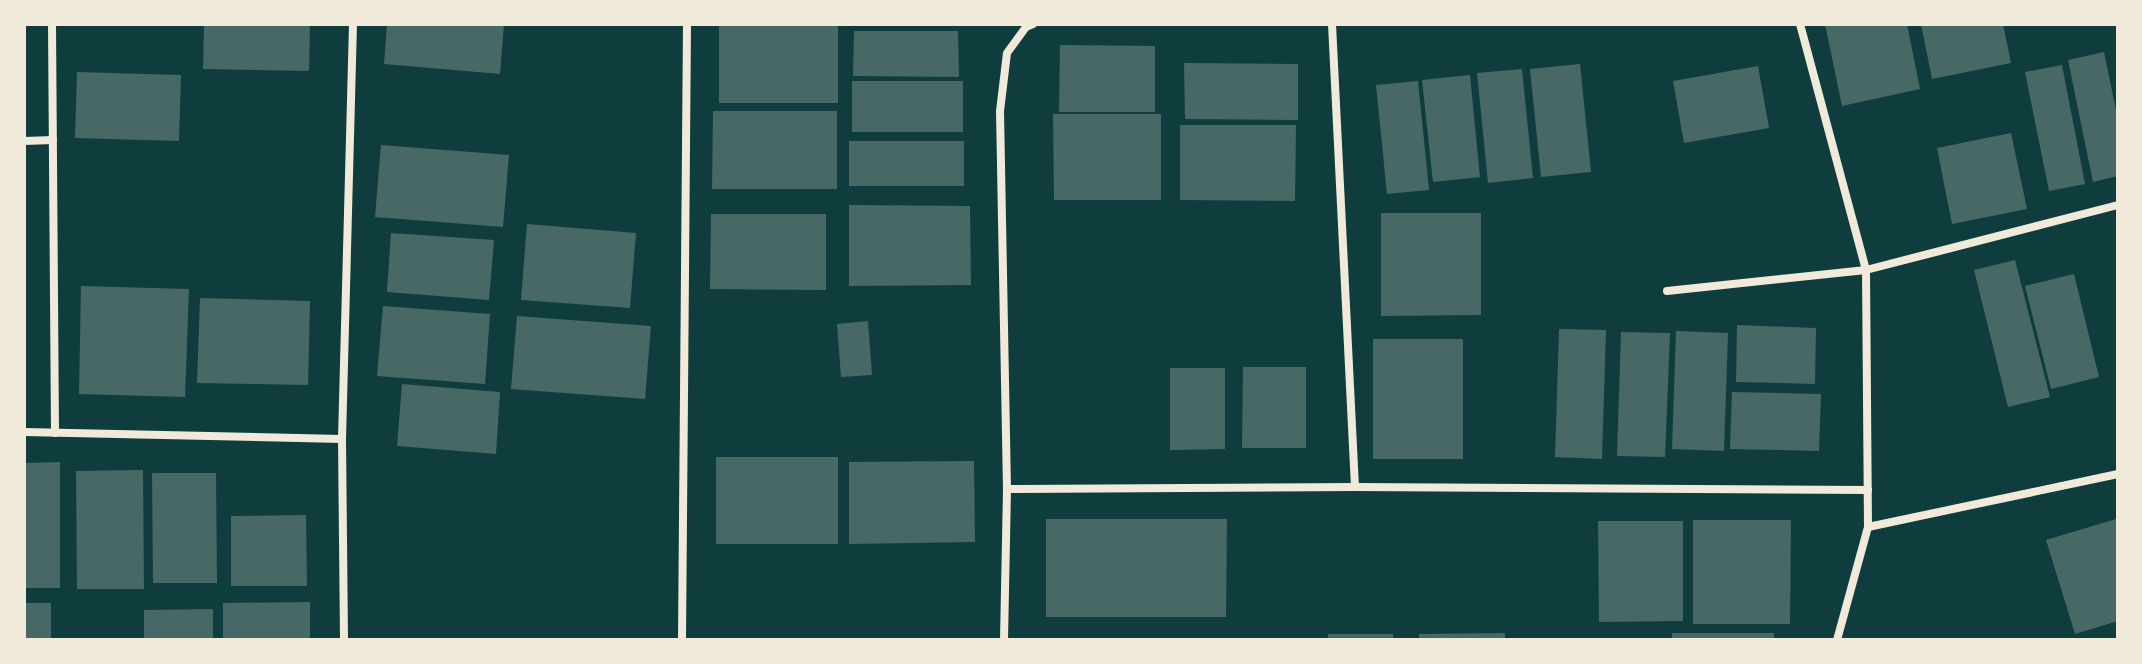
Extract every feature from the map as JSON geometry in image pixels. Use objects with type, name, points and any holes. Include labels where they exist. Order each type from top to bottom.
[{"type":"street","points":[[52,24],[55,433]]},
{"type":"street","points":[[344,640],[342,439],[353,24]]},
{"type":"street","points":[[682,640],[687,24]]},
{"type":"street","points":[[1004,640],[1007,489],[1000,111],[1007,53],[1026,27],[1033,24]]},
{"type":"street","points":[[1332,24],[1355,487]]},
{"type":"street","points":[[1800,24],[1866,270],[1868,527],[1837,640]]},
{"type":"street","points":[[24,141],[53,140]]},
{"type":"street","points":[[1667,291],[1866,270],[2118,205]]},
{"type":"street","points":[[24,432],[342,439]]},
{"type":"street","points":[[1868,527],[2118,474]]},
{"type":"street","points":[[1007,489],[1355,487],[1868,490]]},
{"type":"building","points":[[204,24],[310,24],[309,71],[203,69]]},
{"type":"building","points":[[387,24],[504,24],[500,74],[384,64]]},
{"type":"building","points":[[719,24],[838,24],[838,103],[719,103]]},
{"type":"building","points":[[1825,24],[1907,24],[1920,89],[1842,106]]},
{"type":"building","points":[[1921,24],[2003,24],[2011,63],[1932,79]]},
{"type":"building","points":[[854,31],[958,31],[959,77],[853,76]]},
{"type":"building","points":[[1060,45],[1155,46],[1155,112],[1059,112]]},
{"type":"building","points":[[2104,52],[2118,120],[2118,176],[2093,182],[2068,60]]},
{"type":"building","points":[[1184,63],[1298,64],[1298,120],[1185,119]]},
{"type":"building","points":[[1580,64],[1591,172],[1541,177],[1530,69]]},
{"type":"building","points":[[2062,65],[2085,184],[2049,191],[2025,72]]},
{"type":"building","points":[[1758,66],[1769,128],[1684,143],[1673,81]]},
{"type":"building","points":[[1522,69],[1533,178],[1488,183],[1477,73]]},
{"type":"building","points":[[77,72],[181,75],[179,141],[75,138]]},
{"type":"building","points":[[1470,75],[1480,177],[1433,182],[1422,80]]},
{"type":"building","points":[[852,81],[963,81],[963,132],[852,132]]},
{"type":"building","points":[[1418,81],[1429,190],[1387,194],[1376,85]]},
{"type":"building","points":[[713,111],[837,111],[837,189],[712,189]]},
{"type":"building","points":[[1053,114],[1161,114],[1161,200],[1054,200]]},
{"type":"building","points":[[1180,125],[1296,125],[1295,201],[1180,200]]},
{"type":"building","points":[[2011,133],[2027,209],[1952,224],[1937,148]]},
{"type":"building","points":[[849,141],[964,141],[964,186],[849,186]]},
{"type":"building","points":[[381,145],[509,155],[503,227],[375,217]]},
{"type":"building","points":[[849,205],[970,206],[971,285],[849,286]]},
{"type":"building","points":[[1381,213],[1481,213],[1481,315],[1381,316]]},
{"type":"building","points":[[711,214],[826,214],[826,290],[710,289]]},
{"type":"building","points":[[527,224],[636,233],[630,308],[521,300]]},
{"type":"building","points":[[391,233],[494,240],[489,300],[387,292]]},
{"type":"building","points":[[2015,260],[2050,397],[2008,407],[1974,270]]},
{"type":"building","points":[[2074,274],[2099,377],[2051,389],[2025,286]]},
{"type":"building","points":[[81,286],[189,289],[185,397],[79,394]]},
{"type":"building","points":[[200,298],[310,301],[308,385],[197,383]]},
{"type":"building","points":[[383,306],[490,314],[485,384],[377,376]]},
{"type":"building","points":[[517,316],[651,326],[645,399],[511,389]]},
{"type":"building","points":[[868,321],[872,375],[841,377],[837,324]]},
{"type":"building","points":[[1737,325],[1816,328],[1815,384],[1736,382]]},
{"type":"building","points":[[1559,329],[1606,330],[1602,459],[1555,457]]},
{"type":"building","points":[[1676,331],[1728,333],[1724,451],[1672,449]]},
{"type":"building","points":[[1621,332],[1670,333],[1665,457],[1617,456]]},
{"type":"building","points":[[1373,339],[1463,339],[1463,459],[1373,459]]},
{"type":"building","points":[[1243,367],[1306,367],[1306,448],[1242,448]]},
{"type":"building","points":[[1170,368],[1225,368],[1225,449],[1170,450]]},
{"type":"building","points":[[402,384],[500,392],[496,454],[397,446]]},
{"type":"building","points":[[1732,392],[1821,394],[1819,451],[1730,449]]},
{"type":"building","points":[[716,457],[838,457],[838,544],[716,544]]},
{"type":"building","points":[[974,461],[975,542],[849,544],[849,462]]},
{"type":"building","points":[[60,462],[60,588],[24,588],[24,463]]},
{"type":"building","points":[[143,470],[144,589],[77,589],[76,471]]},
{"type":"building","points":[[152,473],[216,473],[217,583],[153,583]]},
{"type":"building","points":[[306,515],[307,586],[231,586],[231,516]]},
{"type":"building","points":[[1046,519],[1227,519],[1226,617],[1046,617]]},
{"type":"building","points":[[2116,519],[2118,621],[2075,634],[2046,540]]},
{"type":"building","points":[[1693,520],[1791,520],[1790,624],[1693,624]]},
{"type":"building","points":[[1598,521],[1683,521],[1683,621],[1599,622]]},
{"type":"building","points":[[310,602],[310,640],[223,640],[223,603]]},
{"type":"building","points":[[24,603],[51,603],[51,640],[24,640]]},
{"type":"building","points":[[213,609],[213,640],[144,640],[144,610]]},
{"type":"building","points":[[1505,633],[1505,640],[1419,640],[1419,634]]},
{"type":"building","points":[[1672,633],[1774,633],[1774,640],[1672,640]]},
{"type":"building","points":[[1328,634],[1393,634],[1393,640],[1328,640]]}]
